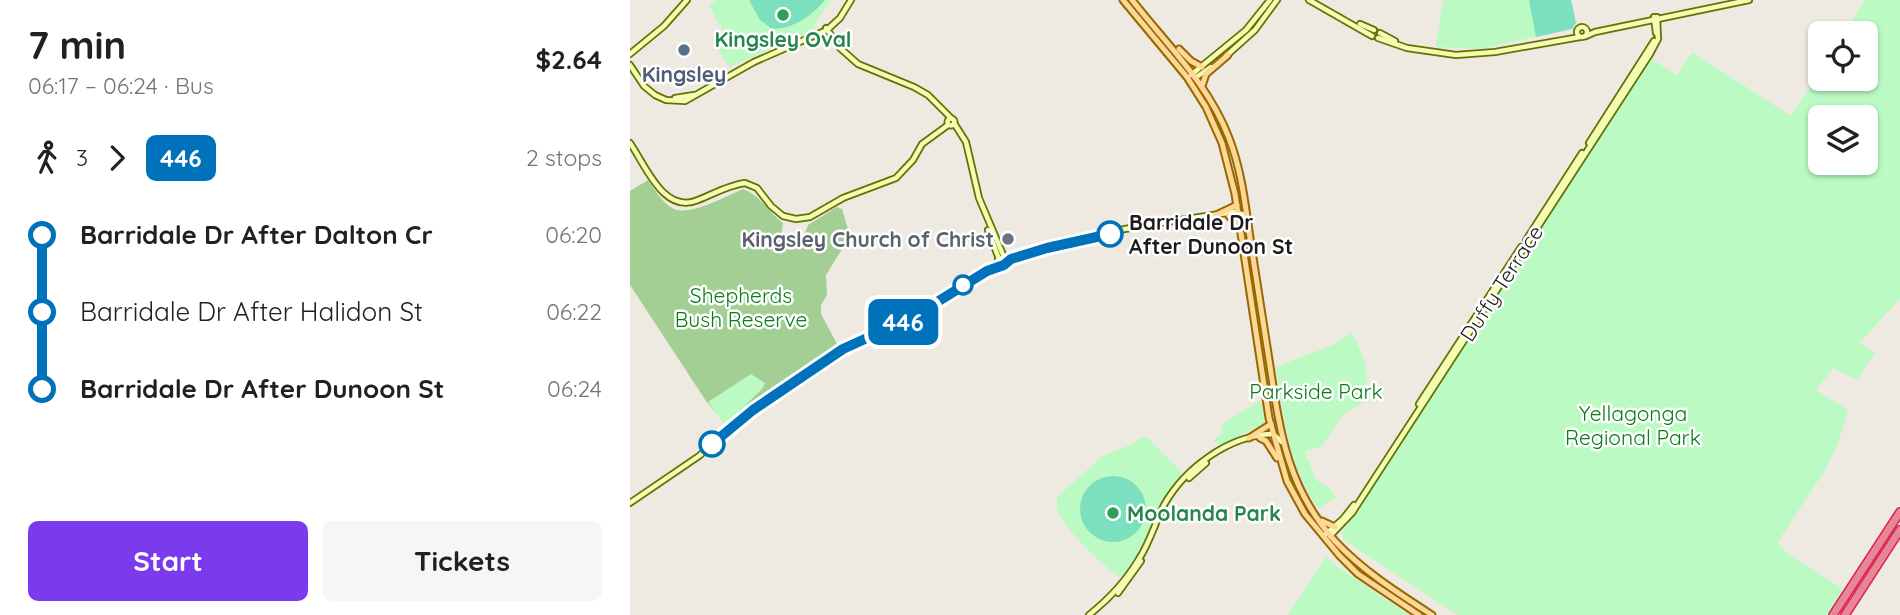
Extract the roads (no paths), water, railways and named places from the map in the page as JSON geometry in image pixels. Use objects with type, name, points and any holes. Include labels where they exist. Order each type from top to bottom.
[{"type":"highway","points":[[1833,615],[1900,512]]},
{"type":"highway","points":[[1844,615],[1900,530]]},
{"type":"main road","points":[[1132,0],[1168,41],[1192,77],[1222,142],[1237,205],[1270,424],[1281,464]]},
{"type":"main road","points":[[1126,2],[1202,86],[1230,139],[1245,200],[1278,422],[1293,477],[1326,536],[1362,567],[1432,615]]},
{"type":"main road","points":[[1168,41],[1202,67]]},
{"type":"main road","points":[[1202,86],[1206,74],[1228,55]]},
{"type":"main road","points":[[1216,215],[1237,205]]},
{"type":"main road","points":[[1229,216],[1235,221],[1243,245]]},
{"type":"main road","points":[[1249,438],[1270,424]]},
{"type":"main road","points":[[1260,438],[1266,440],[1281,464],[1300,506],[1359,574],[1419,615]]},
{"type":"main road","points":[[1317,517],[1335,527]]},
{"type":"street","points":[[686,0],[664,26],[630,54],[644,81],[653,91],[667,97],[685,98],[753,60],[825,29]]},
{"type":"street","points":[[630,65],[655,95],[666,100],[685,101],[754,62],[825,29],[840,18],[849,0]]},
{"type":"street","points":[[1192,77],[1246,30],[1270,0]]},
{"type":"street","points":[[1192,77],[1228,55],[1255,30],[1277,0]]},
{"type":"street","points":[[1311,0],[1376,34],[1408,46],[1456,53],[1494,50],[1581,35],[1655,18]]},
{"type":"street","points":[[1581,35],[1581,27],[1598,29],[1749,0]]},
{"type":"street","name":"Duffy Terrace","points":[[1326,536],[1349,512],[1648,52],[1656,34],[1655,18]]},
{"type":"street","name":"Duffy Terrace","points":[[1326,536],[1352,513],[1645,62],[1658,39],[1655,18]]},
{"type":"street","points":[[825,29],[840,48],[858,64],[928,95],[965,142],[979,198],[1002,260]]},
{"type":"street","points":[[1581,35],[1586,29]]},
{"type":"street","points":[[630,143],[664,195],[677,202],[693,202],[745,183],[757,188],[779,213],[792,219],[802,219],[852,194],[896,178],[913,160],[922,144],[950,123]]},
{"type":"street","points":[[1002,260],[1083,238],[1229,216],[1238,213],[1245,200]]},
{"type":"street","points":[[630,502],[699,456],[753,410],[843,349],[913,317],[1002,260],[1082,236],[1216,215],[1238,213],[1243,215],[1249,228]]},
{"type":"street","points":[[1273,434],[1278,422]]},
{"type":"street","points":[[1092,615],[1117,594],[1137,568],[1164,512],[1182,485],[1219,453],[1273,434]]},
{"type":"street","points":[[1092,615],[1115,592],[1135,566],[1164,506],[1178,485],[1210,456],[1229,445],[1273,434]]},
{"type":"street","points":[[1273,434],[1282,442]]},
{"type":"place","name":"Kingsley Oval","points":[[783,15]]},
{"type":"place","name":"Kingsley","points":[[684,50]]},
{"type":"place","name":"Barridale Dr After Dunoon St","points":[[1110,234]]},
{"type":"place","name":"Kingsley Church of Christ","points":[[1008,239]]},
{"type":"place","name":"Moolanda Park","points":[[1113,513]]},
{"type":"park label","name":"Shepherds Bush Reserve","points":[[741,307]]},
{"type":"park label","name":"Parkside Park","points":[[1316,391]]},
{"type":"park label","name":"Yellagonga Regional Park","points":[[1633,425]]}]
